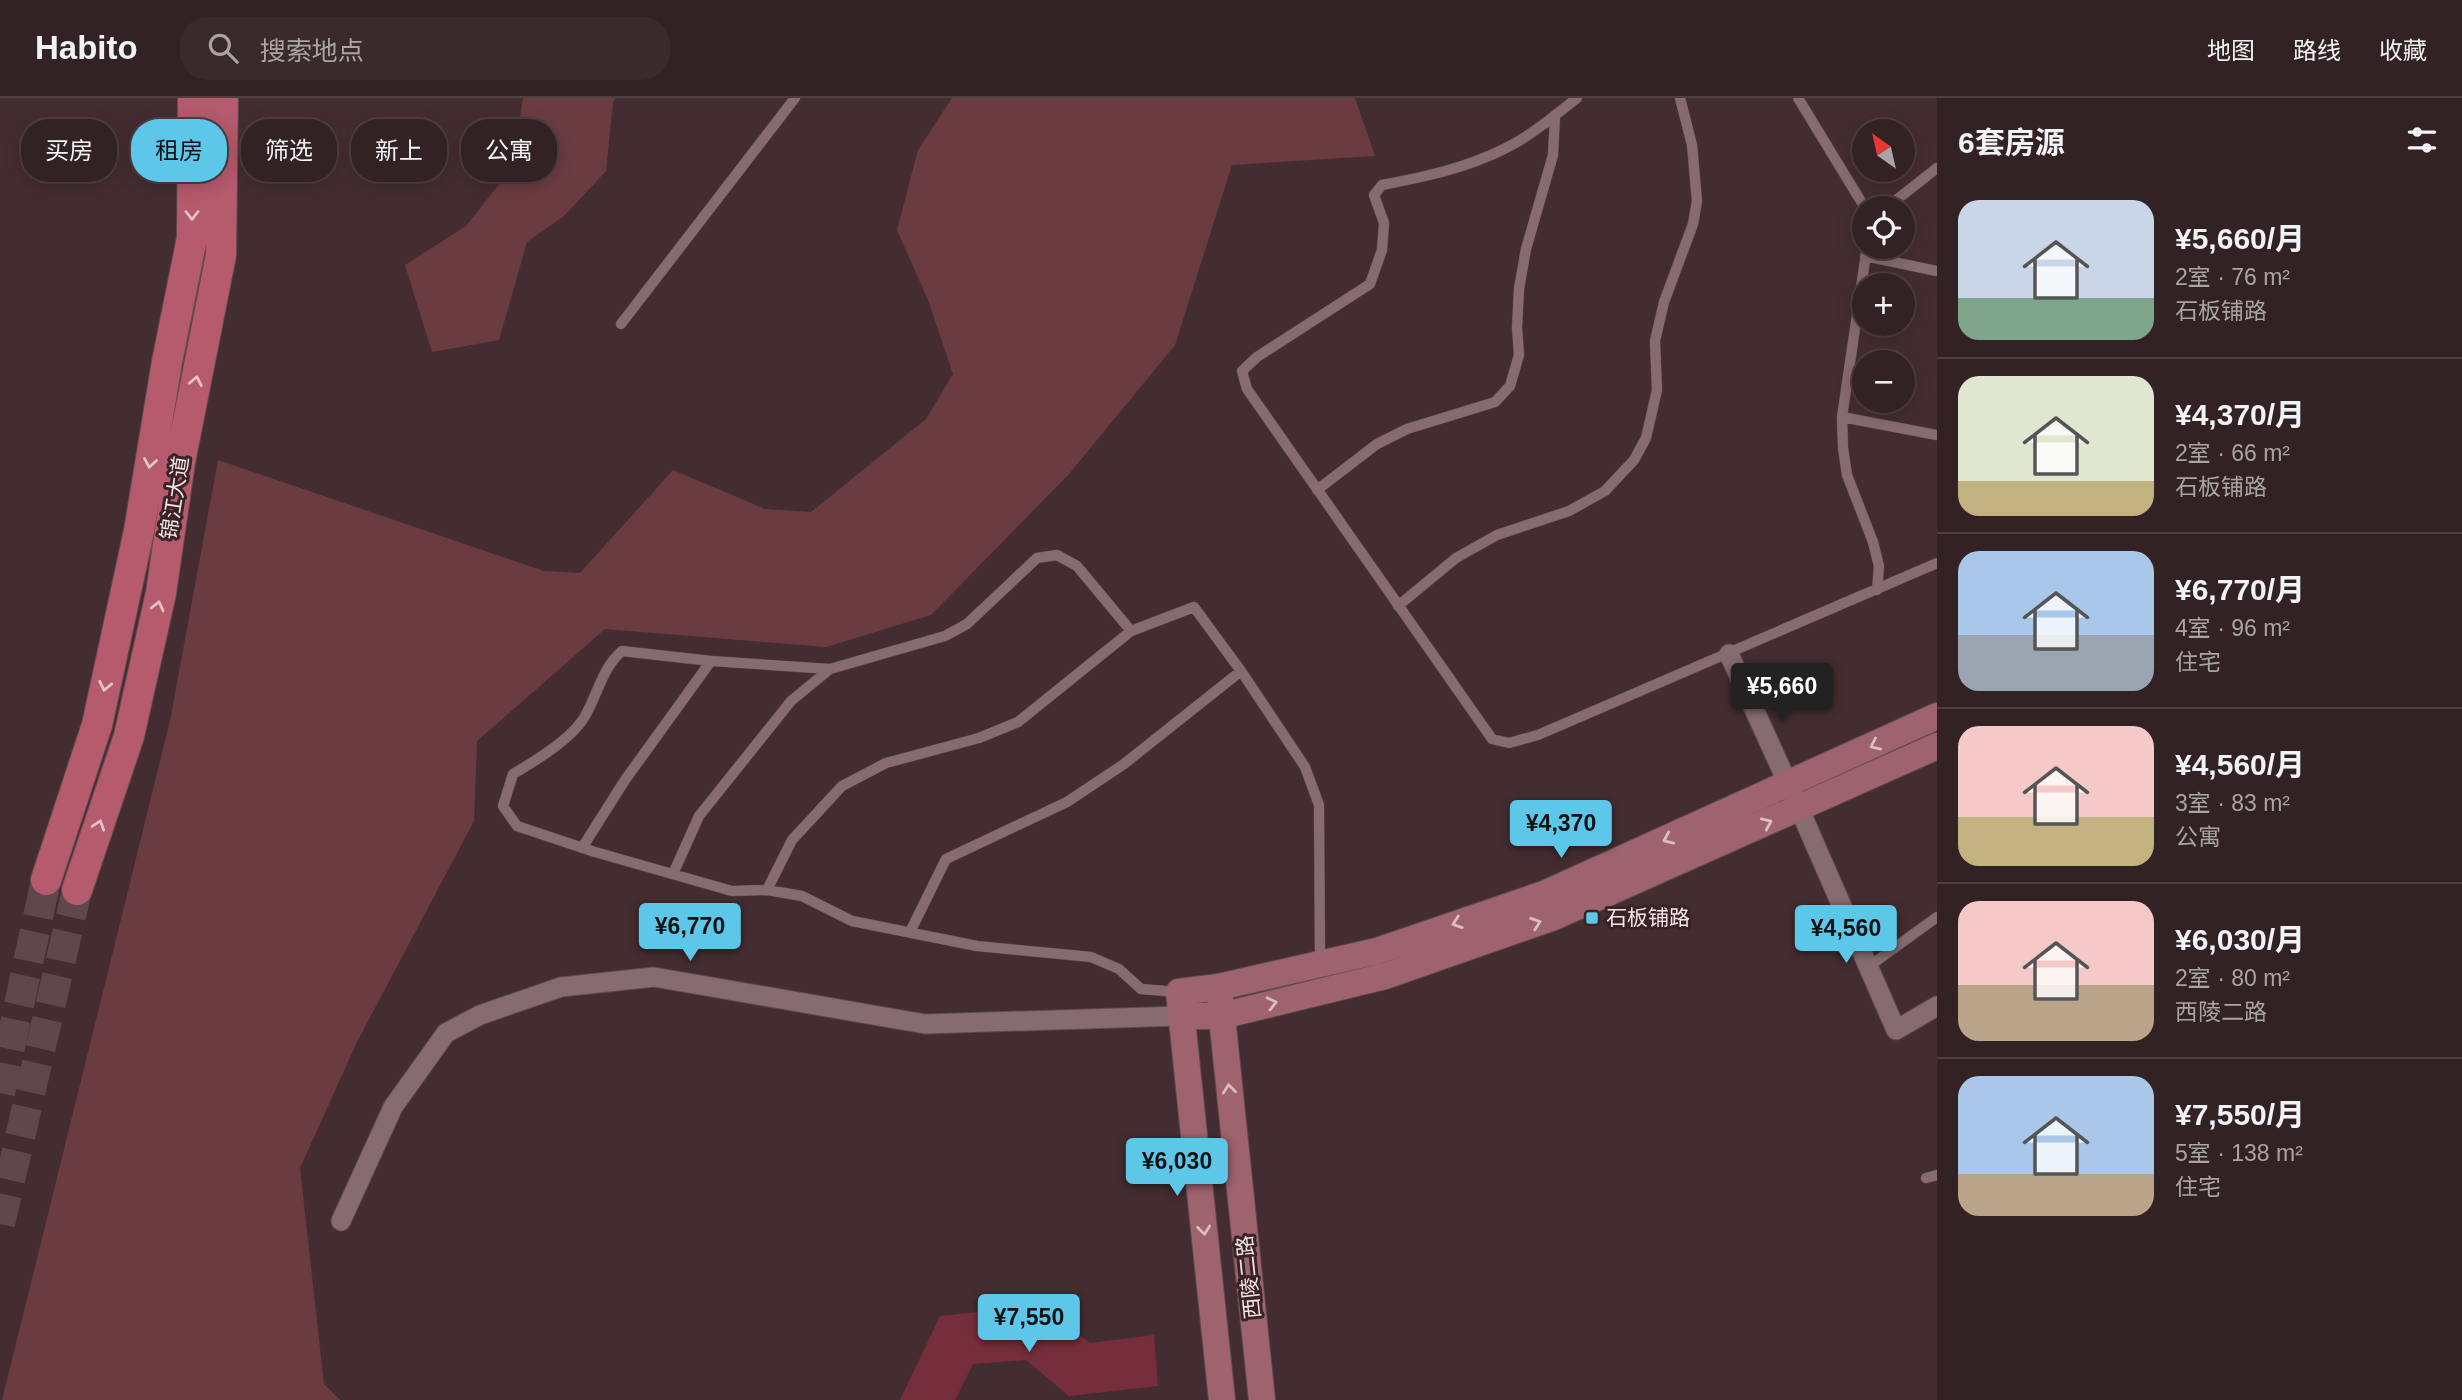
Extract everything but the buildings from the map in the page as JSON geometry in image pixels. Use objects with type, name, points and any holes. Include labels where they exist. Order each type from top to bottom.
[{"type":"main road","name":"锦江大道","points":[[46,880],[97,725],[139,531],[167,362],[192,238],[193,98]]},
{"type":"main road","name":"锦江大道","points":[[77,890],[129,736],[161,593],[180,462],[221,255],[223,98]]},
{"type":"main road","points":[[1180,1004],[1221,1016],[1384,976],[1541,921],[1794,797],[1937,716]]},
{"type":"main road","points":[[1180,1004],[1219,987],[1377,951],[1544,894],[1794,797],[1937,746]]},
{"type":"main road","name":"西陵二路","points":[[1219,987],[1262,1400]]},
{"type":"main road","name":"西陵二路","points":[[1180,1004],[1222,1400]]},
{"type":"street","points":[[1729,654],[1896,1030],[1937,1006]]},
{"type":"street","points":[[341,1221],[393,1107],[446,1033],[480,1016],[561,987],[653,977],[925,1024],[1180,1004]]},
{"type":"lane","points":[[621,324],[795,98]]},
{"type":"lane","points":[[1577,98],[1506,149],[1441,174],[1382,185],[1374,195],[1384,223],[1382,250],[1370,284],[1257,357],[1242,371],[1247,389],[1492,739],[1508,743],[1538,735],[1937,563]]},
{"type":"lane","points":[[1398,606],[1456,558],[1497,535],[1569,511],[1605,491],[1634,460],[1646,438],[1657,390],[1655,341],[1664,302],[1693,224],[1697,201],[1692,145],[1680,98]]},
{"type":"lane","points":[[1798,98],[1858,196]]},
{"type":"lane","points":[[1317,490],[1377,444],[1407,429],[1495,402],[1510,386],[1518,355],[1519,289],[1526,249],[1553,156],[1555,116]]},
{"type":"lane","points":[[1901,196],[1937,168]]},
{"type":"lane","points":[[1865,259],[1842,417],[1847,475],[1873,542],[1879,566],[1877,590]]},
{"type":"lane","points":[[1892,259],[1937,271]]},
{"type":"lane","points":[[1842,417],[1937,435]]},
{"type":"lane","points":[[1131,631],[1077,566],[1056,555],[1037,558],[967,624],[945,636],[830,669],[622,651],[611,660],[584,718],[547,753],[513,774],[503,806],[517,826],[582,848],[732,891],[767,890],[802,896],[852,921],[977,946],[1091,957],[1119,969],[1141,989],[1180,1004]]},
{"type":"lane","points":[[767,890],[792,840],[842,786],[886,763],[979,738],[1018,722],[1131,631],[1194,607],[1241,671],[1305,767],[1319,805],[1320,964]]},
{"type":"lane","points":[[582,848],[625,780],[711,660]]},
{"type":"lane","points":[[673,874],[699,816],[791,701],[830,669]]},
{"type":"lane","points":[[910,932],[946,859],[1067,802],[1124,764],[1241,671]]},
{"type":"lane","points":[[1868,967],[1937,917]]},
{"type":"lane","points":[[1926,1178],[1937,1175]]},
{"type":"shaded area","points":[[523,98],[616,98],[613,102],[606,171],[564,216],[527,242],[499,340],[432,352],[405,265],[466,226],[501,182],[557,182],[557,119],[520,119]]},
{"type":"shaded area","points":[[952,98],[1355,98],[1375,156],[1232,165],[1175,345],[1069,474],[931,615],[826,647],[605,629],[477,741],[474,821],[357,1042],[300,1168],[324,1384],[340,1400],[2,1400],[170,721],[218,460],[544,571],[580,573],[673,470],[765,509],[811,512],[926,419],[953,374],[928,300],[897,230],[918,150]]},
{"type":"tunnel","points":[[0,1093],[46,880]]},
{"type":"tunnel","points":[[0,1224],[77,890]]},
{"type":"place","name":"石板铺路","points":[[1592,918]]}]
